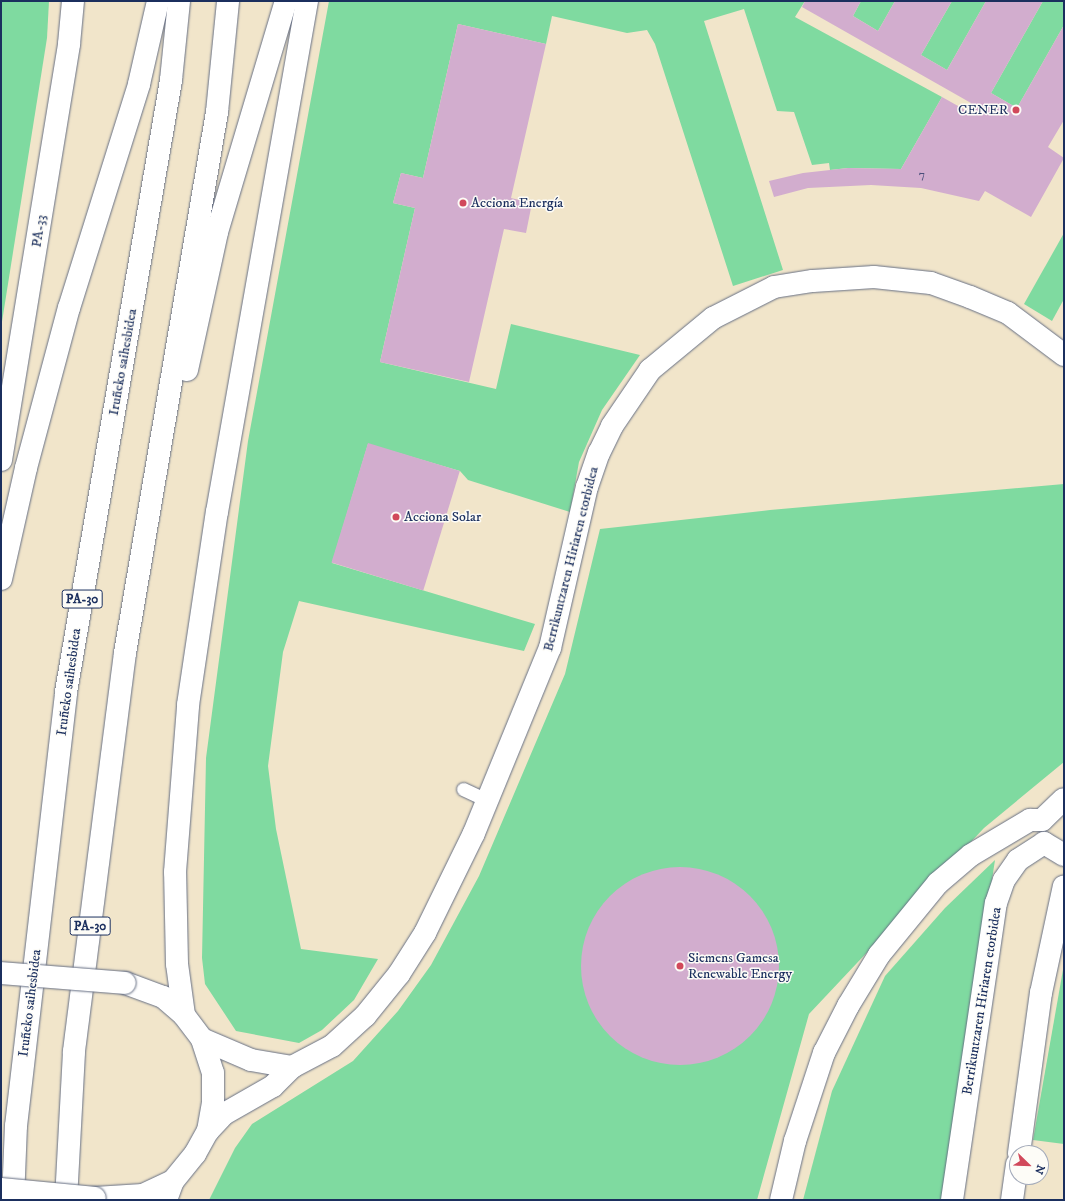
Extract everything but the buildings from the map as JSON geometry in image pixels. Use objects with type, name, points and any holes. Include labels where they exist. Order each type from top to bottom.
[{"type":"main road","name":"PA-33","points":[[1,460],[68,51],[73,1]]},
{"type":"main road","points":[[1,578],[26,468],[69,308],[139,84],[158,1]]},
{"type":"main road","name":"Iruñeko saihesbidea","points":[[12,1200],[16,1126],[66,692],[171,80],[179,1]]},
{"type":"main road","name":"PA-30","points":[[66,1200],[74,1051],[125,653],[217,112],[228,1]]},
{"type":"main road","points":[[125,653],[217,232],[280,29],[286,1]]},
{"type":"main road","points":[[184,1015],[177,964],[175,872],[188,705],[217,512],[307,1]]},
{"type":"main road","name":"Berrikuntzaren Hiriaren etorbidea","points":[[208,1131],[224,1114],[273,1086],[292,1067],[332,1046],[365,1016],[399,974],[453,880],[550,648],[587,487],[602,446],[612,426],[650,370],[713,318],[774,287],[813,281],[874,277],[931,283],[970,297],[1008,313],[1064,355]]},
{"type":"main road","points":[[1064,799],[1042,820],[1041,831],[1044,843],[1064,855]]},
{"type":"main road","points":[[781,1200],[796,1141],[824,1054],[848,1006],[879,955],[938,883],[971,855],[1030,820],[1042,820]]},
{"type":"main road","name":"Berrikuntzaren Hiriaren etorbidea","points":[[952,1200],[996,903],[1004,880],[1018,860],[1044,843]]},
{"type":"main road","points":[[1019,1145],[1041,993],[1064,886]]},
{"type":"main road","points":[[1,973],[125,983],[163,997],[184,1015],[202,1038],[213,1073],[213,1103],[208,1131],[195,1154],[169,1190],[143,1195],[95,1198],[1,1189]]},
{"type":"main road","points":[[202,1038],[251,1060],[292,1067]]},
{"type":"main road","points":[[1012,1200],[1014,1185]]},
{"type":"lane","points":[[463,789],[486,800]]},
{"type":"green space","points":[[1,1],[49,1],[47,38],[1,328]]},
{"type":"green space","points":[[329,1],[805,1],[795,17],[942,97],[901,169],[848,168],[830,170],[829,163],[812,165],[794,112],[777,111],[744,9],[704,21],[783,270],[733,286],[655,44],[647,30],[627,33],[552,16],[546,44],[458,24],[423,178],[401,173],[393,203],[415,208],[380,362],[496,389],[511,324],[640,355],[602,410],[579,462],[570,512],[468,480],[460,471],[368,444],[332,563],[535,624],[524,651],[299,601],[283,652],[268,766],[276,829],[301,949],[378,959],[354,1000],[322,1030],[299,1043],[236,1031],[205,984],[202,958],[206,758],[248,441]]},
{"type":"green space","points":[[861,1],[895,1],[878,31],[853,16]]},
{"type":"green space","points":[[952,1],[986,1],[947,70],[921,55]]},
{"type":"green space","points":[[1043,1],[1064,1],[1064,25],[1017,108],[991,93]]},
{"type":"green space","points":[[1064,233],[1064,299],[1052,321],[1024,304]]},
{"type":"green space","points":[[1064,484],[1064,762],[984,828],[809,1014],[757,1200],[209,1200],[235,1148],[252,1124],[353,1061],[398,1011],[431,965],[479,876],[565,674],[600,529],[770,510]]},
{"type":"green space","points":[[995,860],[943,1200],[803,1200],[832,1091],[885,976],[945,908]]},
{"type":"green space","points":[[1064,964],[1064,1144],[1033,1140]]},
{"type":"place","name":"CENER","points":[[1016,110]]},
{"type":"place","name":"Acciona Energía","points":[[463,203]]},
{"type":"place","name":"Acciona Solar","points":[[396,517]]},
{"type":"place","name":"Siemens Gamesa Renewable Energy","points":[[680,966]]}]
